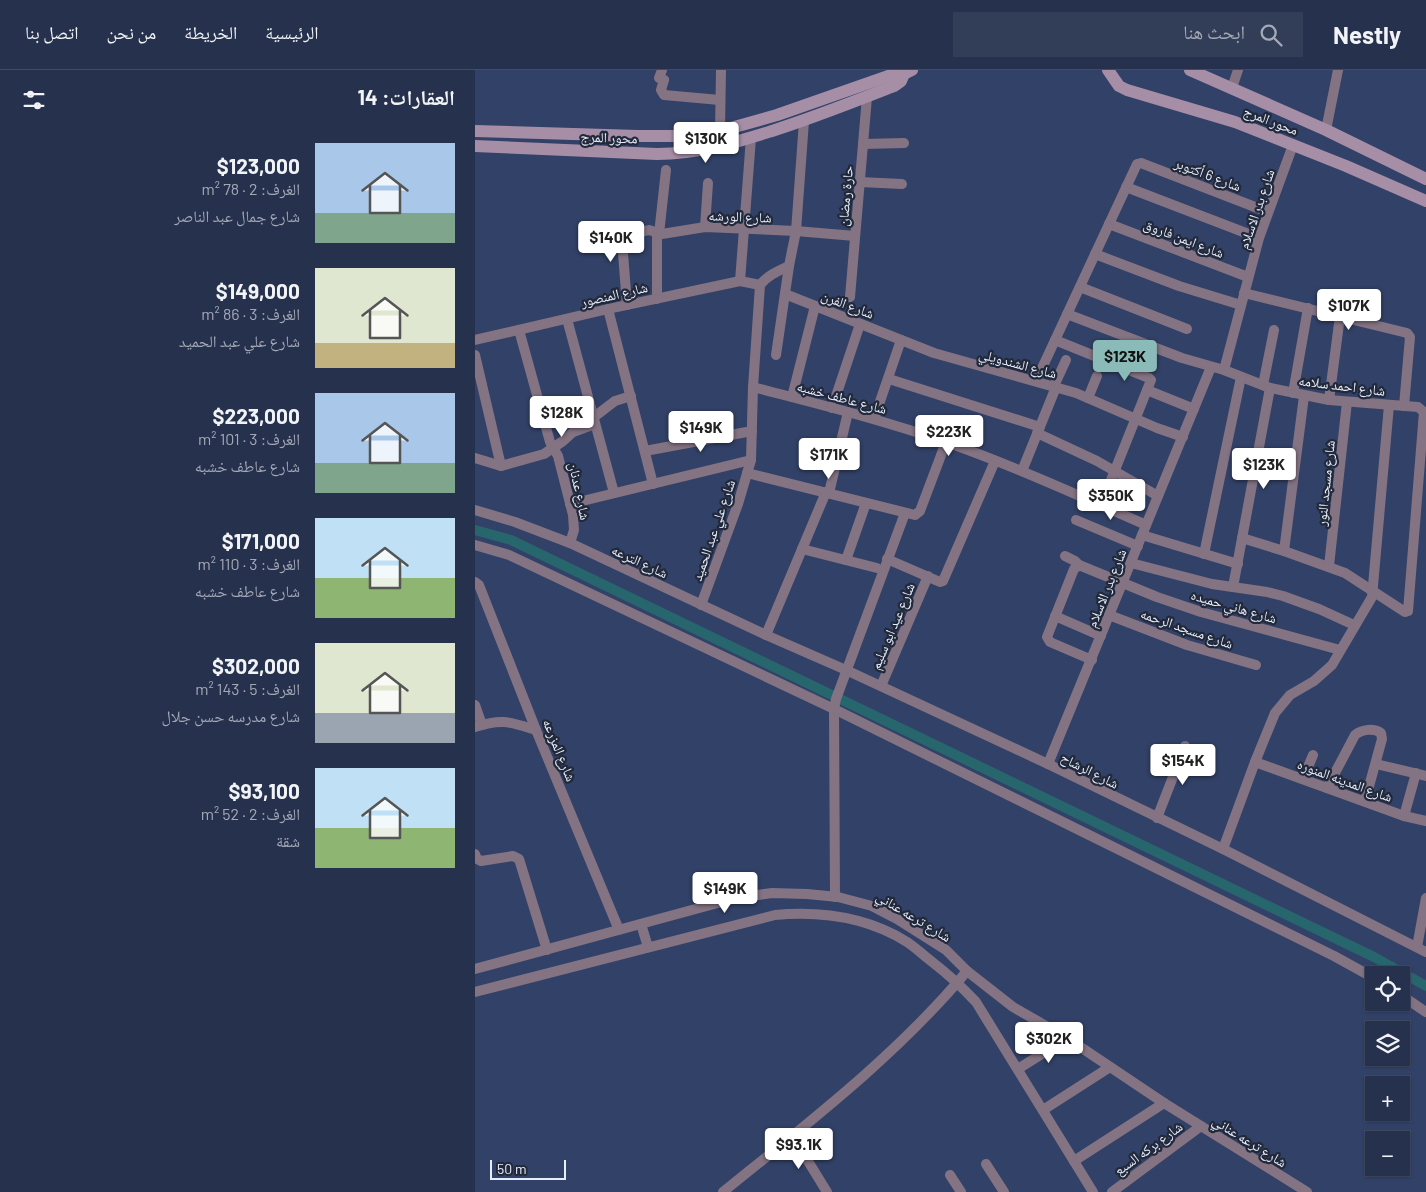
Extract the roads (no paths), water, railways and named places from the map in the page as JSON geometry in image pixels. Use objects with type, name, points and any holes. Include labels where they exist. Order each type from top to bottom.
[{"type":"main road","name":"محور المرج","points":[[1108,70],[1119,86],[1127,90],[1235,122],[1426,201]]},
{"type":"main road","name":"محور المرج","points":[[1190,70],[1325,130],[1426,179]]},
{"type":"main road","name":"محور المرج","points":[[475,146],[670,154],[712,149],[804,121],[867,97],[897,84],[908,72]]},
{"type":"main road","name":"محور المرج","points":[[475,131],[692,136],[720,131],[806,105],[894,74],[908,72]]},
{"type":"street","points":[[662,70],[659,78],[664,80],[661,90],[664,95],[720,100]]},
{"type":"street","points":[[720,131],[721,70]]},
{"type":"street","points":[[1232,88],[1238,70]]},
{"type":"street","points":[[1325,130],[1338,70]]},
{"type":"street","name":"حارة رمضان","points":[[850,297],[867,97]]},
{"type":"street","points":[[776,354],[796,231],[804,121]]},
{"type":"street","points":[[740,281],[751,138]]},
{"type":"street","points":[[863,144],[904,143]]},
{"type":"street","name":"شارع بدر الاسلام","points":[[1224,370],[1259,238],[1293,145]]},
{"type":"street","name":"شارع 6 أكتوبر","points":[[1126,187],[1137,164],[1141,163],[1268,212]]},
{"type":"street","points":[[657,299],[658,233],[666,170]]},
{"type":"street","points":[[860,182],[902,184]]},
{"type":"street","points":[[705,228],[708,183]]},
{"type":"street","points":[[1036,381],[1126,187],[1259,238]]},
{"type":"street","name":"شارع ايمن فاروق","points":[[1109,224],[1248,278]]},
{"type":"street","name":"شارع الورشه","points":[[627,305],[622,240],[625,236],[651,230],[664,234],[705,228],[796,231],[855,236]]},
{"type":"street","points":[[1095,254],[1179,286],[1241,305]]},
{"type":"street","points":[[760,285],[773,274],[789,266]]},
{"type":"street","name":"شارع المنصور","points":[[475,340],[740,281],[760,285]]},
{"type":"street","name":"شارع علي عبد الحميد","points":[[701,605],[738,504],[751,460],[753,387],[760,285]]},
{"type":"street","points":[[1080,287],[1187,329]]},
{"type":"street","points":[[1244,293],[1405,332],[1409,335],[1404,406]]},
{"type":"street","name":"شارع الفرن","points":[[785,294],[901,340]]},
{"type":"street","points":[[792,397],[815,306]]},
{"type":"street","points":[[1293,394],[1308,308]]},
{"type":"street","points":[[608,309],[653,484]]},
{"type":"street","name":"شارع احمد سلامه","points":[[1067,314],[1182,358],[1224,370],[1293,394],[1347,402],[1421,408],[1425,416],[1408,611],[1405,612],[1372,592]]},
{"type":"street","points":[[1329,400],[1340,316]]},
{"type":"street","points":[[567,319],[614,493]]},
{"type":"street","points":[[832,408],[860,324]]},
{"type":"street","name":"شارع عدنان","points":[[519,330],[550,442],[558,456],[570,504],[574,522],[570,543]]},
{"type":"street","points":[[1233,587],[1243,538],[1274,330]]},
{"type":"street","points":[[874,419],[901,340]]},
{"type":"street","name":"شارع الشندويلي","points":[[901,340],[951,359],[1036,381],[1088,398],[1183,437]]},
{"type":"street","points":[[1055,340],[1151,380],[1101,505]]},
{"type":"street","points":[[475,355],[501,466]]},
{"type":"street","points":[[1022,471],[1065,360]]},
{"type":"street","name":"شارع بدر الاسلام","points":[[1048,764],[1211,367]]},
{"type":"street","points":[[1088,398],[1097,376]]},
{"type":"street","points":[[1204,554],[1241,377]]},
{"type":"street","points":[[889,379],[1038,430],[1158,496]]},
{"type":"street","name":"شارع عاطف خشبه","points":[[753,387],[874,419],[946,442],[1022,471],[1101,505],[1144,530],[1204,554],[1238,564]]},
{"type":"street","points":[[1147,390],[1194,409]]},
{"type":"street","points":[[475,458],[501,466],[543,454],[573,432],[595,420],[615,401],[631,396]]},
{"type":"street","points":[[1284,550],[1304,396]]},
{"type":"street","name":"شارع مسجد النور","points":[[1329,566],[1347,402]]},
{"type":"street","points":[[1223,849],[1275,713],[1290,695],[1314,681],[1326,671],[1370,600],[1389,405]]},
{"type":"street","points":[[766,636],[802,549],[828,493],[848,412]]},
{"type":"street","points":[[645,451],[752,431]]},
{"type":"street","points":[[747,473],[915,515],[919,513],[946,442]]},
{"type":"street","points":[[570,504],[751,460]]},
{"type":"street","points":[[887,559],[939,582],[943,581],[995,461]]},
{"type":"street","points":[[847,560],[866,503]]},
{"type":"street","name":"شارع الترعه","points":[[475,510],[515,522],[570,543],[766,636],[846,670]]},
{"type":"street","points":[[835,896],[835,704],[905,513]]},
{"type":"street","points":[[1075,520],[1138,546]]},
{"type":"street","points":[[1243,538],[1329,566],[1352,577],[1372,592]]},
{"type":"street","points":[[475,545],[509,555],[784,687],[835,704],[1365,973]]},
{"type":"street","points":[[802,549],[877,568]]},
{"type":"street","name":"شارع هاني حميده","points":[[1065,556],[1075,561],[1079,566],[1122,584],[1201,612],[1340,650]]},
{"type":"street","points":[[1131,563],[1213,584],[1267,592],[1289,598],[1354,625]]},
{"type":"street","points":[[1079,566],[1075,569],[1047,634],[1048,640],[1092,660]]},
{"type":"street","name":"شارع عيد ابو سليم","points":[[881,686],[928,576]]},
{"type":"street","name":"شارع المزرعه","points":[[475,582],[479,585],[536,730],[619,930]]},
{"type":"street","name":"شارع مسجد الرحمه","points":[[1109,615],[1187,645],[1256,665]]},
{"type":"street","points":[[1055,616],[1101,636]]},
{"type":"street","name":"شارع الرشاح","points":[[846,670],[1048,764],[1223,849],[1421,950]]},
{"type":"street","points":[[475,705],[478,726],[503,721],[536,730]]},
{"type":"street","points":[[1327,788],[1355,735],[1361,731],[1376,730],[1382,736],[1365,802]]},
{"type":"street","points":[[1157,818],[1185,746]]},
{"type":"street","points":[[1303,779],[1313,755]]},
{"type":"street","name":"شارع المدينه المنوره","points":[[1255,762],[1404,816],[1426,821]]},
{"type":"street","points":[[1376,764],[1421,774],[1404,816]]},
{"type":"street","points":[[475,854],[477,859],[481,861],[513,856],[519,859],[547,950]]},
{"type":"street","name":"شارع ترعه عناني","points":[[475,969],[736,898],[773,893],[835,896],[855,900],[872,906],[897,919],[946,950],[967,971],[1013,1007],[1067,1038],[1164,1103],[1307,1192]]},
{"type":"street","points":[[1421,950],[1426,898]]},
{"type":"street","name":"شارع ترعه عناني","points":[[475,992],[775,915],[797,913],[843,917],[887,931],[907,942],[958,982],[976,1002],[1093,1192]]},
{"type":"street","points":[[641,924],[648,947]]},
{"type":"street","points":[[723,1192],[907,1037],[967,971]]},
{"type":"street","points":[[1410,1001],[1426,1012]]},
{"type":"street","points":[[1017,1069],[1067,1038]]},
{"type":"street","points":[[1043,1110],[1110,1067]]},
{"type":"street","points":[[1074,1161],[1164,1103]]},
{"type":"street","name":"شارع بركه السبع","points":[[1112,1192],[1201,1126]]},
{"type":"street","points":[[792,1135],[827,1192]]},
{"type":"street","points":[[986,1164],[1004,1192]]},
{"type":"street","points":[[950,1175],[961,1192]]},
{"type":"waterway","points":[[475,530],[511,540],[1374,957],[1426,986]]}]
